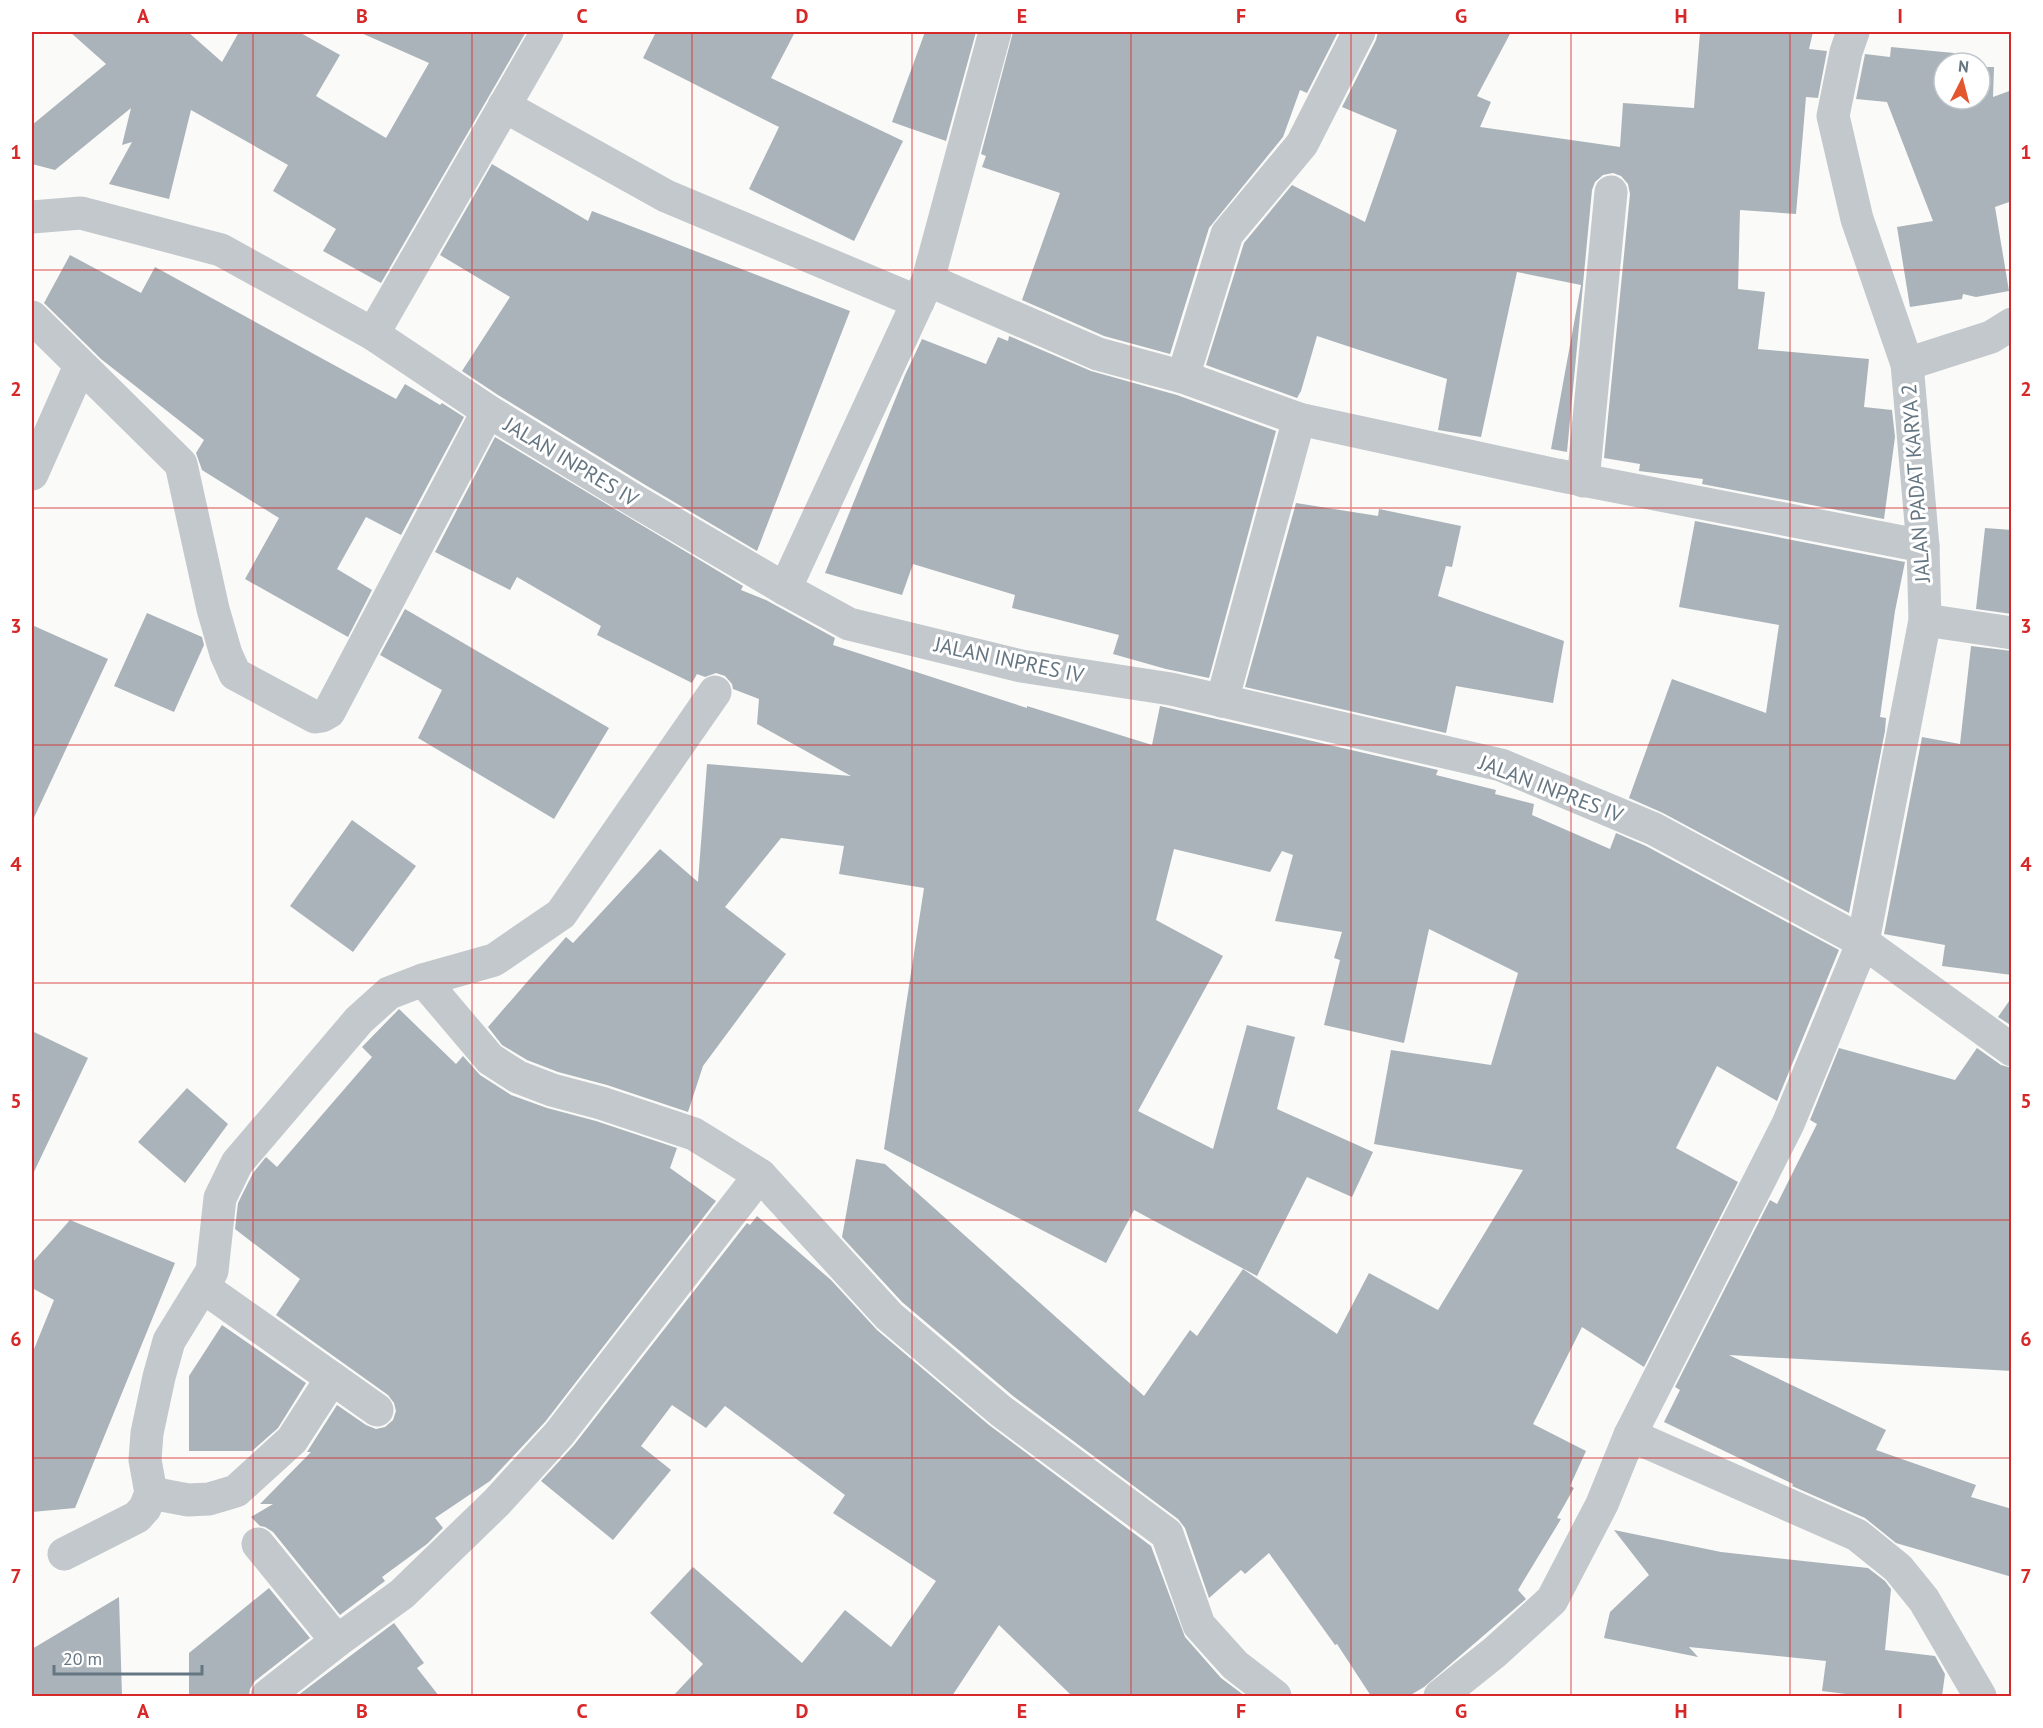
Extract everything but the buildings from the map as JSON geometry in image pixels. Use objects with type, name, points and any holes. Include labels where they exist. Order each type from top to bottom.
[{"type":"street","points":[[373,334],[547,32]]},
{"type":"street","points":[[785,589],[923,291],[995,32]]},
{"type":"street","points":[[1183,376],[1227,234],[1302,144],[1359,32]]},
{"type":"street","name":"JALAN PADAT KARYA 2","points":[[1440,1696],[1495,1652],[1552,1600],[1602,1504],[1630,1435],[1788,1124],[1863,942],[1925,620],[1923,546],[1907,364],[1857,219],[1833,116],[1852,32]]},
{"type":"street","points":[[504,106],[666,196],[1098,354],[1183,376],[1299,419],[1583,481],[1923,546]]},
{"type":"street","points":[[1583,481],[1611,192]]},
{"type":"street","name":"JALAN INPRES IV","points":[[32,216],[81,213],[221,250],[373,334],[488,411],[785,589],[849,624],[1021,666],[1171,689],[1501,765],[1654,830],[1863,942],[2012,1050]]},
{"type":"street","points":[[32,317],[182,464],[213,609],[226,654],[235,674],[315,717],[329,712],[488,411]]},
{"type":"street","points":[[1907,364],[1991,337],[2012,324]]},
{"type":"street","points":[[32,474],[80,366]]},
{"type":"street","points":[[1222,701],[1299,419]]},
{"type":"street","points":[[1925,620],[2012,633]]},
{"type":"street","points":[[64,1554],[137,1517],[145,1508],[151,1493],[145,1460],[146,1442],[159,1377],[169,1341],[212,1271],[220,1198],[237,1162],[359,1020],[389,993],[423,980],[494,960],[561,914],[715,692]]},
{"type":"street","points":[[423,980],[490,1059],[518,1077],[552,1090],[601,1103],[694,1134],[760,1175],[889,1316],[1000,1411],[1167,1534],[1199,1625],[1235,1665],[1275,1696]]},
{"type":"street","points":[[267,1696],[402,1594],[497,1502],[559,1434],[760,1175]]},
{"type":"street","points":[[203,1287],[377,1410]]},
{"type":"street","points":[[151,1493],[188,1500],[209,1499],[236,1491],[292,1440],[332,1378]]},
{"type":"street","points":[[1630,1435],[1857,1535],[1898,1568],[1924,1600],[1980,1696]]},
{"type":"street","points":[[258,1544],[337,1641]]}]
